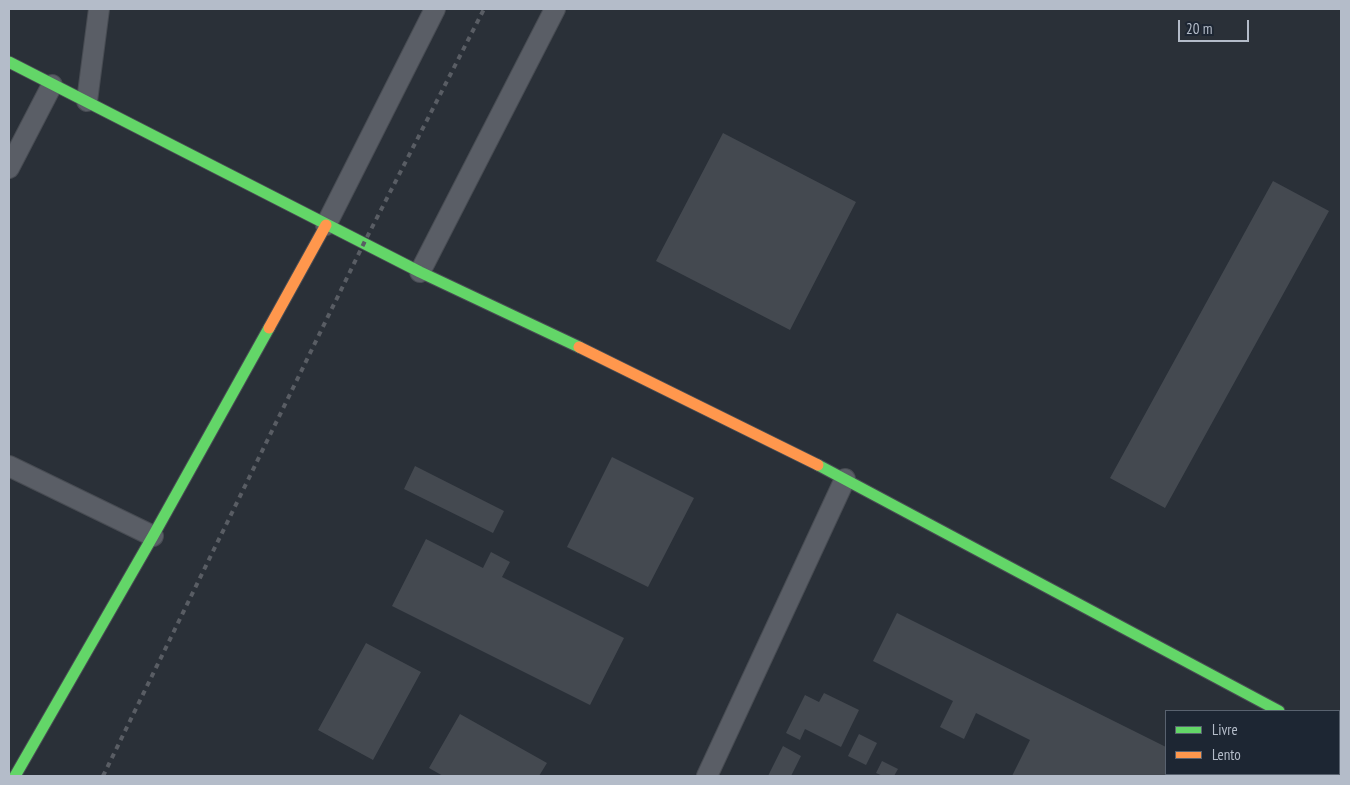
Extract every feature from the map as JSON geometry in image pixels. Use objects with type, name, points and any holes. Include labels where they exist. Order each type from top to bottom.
[{"type":"street","points":[[87,101],[99,9]]},
{"type":"street","points":[[15,769],[154,536],[326,225],[435,9]]},
{"type":"street","points":[[420,272],[555,9]]},
{"type":"street","points":[[9,62],[420,272],[669,390],[845,479],[1277,710]]},
{"type":"street","points":[[9,168],[52,85]]},
{"type":"street","points":[[9,466],[154,536]]},
{"type":"street","points":[[707,776],[845,479]]},
{"type":"building","points":[[723,133],[856,202],[790,330],[656,261]]},
{"type":"building","points":[[1273,181],[1329,211],[1165,508],[1110,478]]},
{"type":"building","points":[[612,457],[694,498],[648,587],[567,547]]},
{"type":"building","points":[[415,466],[504,511],[493,533],[404,489]]},
{"type":"building","points":[[426,539],[483,568],[491,552],[510,562],[502,577],[624,638],[590,705],[392,606]]},
{"type":"building","points":[[897,613],[1165,747],[1165,775],[1185,776],[1012,776],[1030,740],[976,713],[964,739],[940,727],[953,701],[873,661]]},
{"type":"building","points":[[366,643],[421,672],[373,760],[318,730]]},
{"type":"building","points":[[824,693],[859,710],[841,747],[805,729],[800,740],[786,733],[805,695],[819,702]]},
{"type":"building","points":[[460,714],[547,763],[539,776],[443,776],[429,768]]},
{"type":"building","points":[[859,734],[877,743],[866,765],[848,756]]},
{"type":"building","points":[[783,746],[801,756],[791,776],[768,776]]},
{"type":"building","points":[[882,761],[898,769],[894,776],[883,776],[876,773]]},
{"type":"railway","points":[[103,776],[364,243],[484,9]]},
{"type":"traffic: fast","points":[[9,62],[420,272],[579,347]]},
{"type":"traffic: fast","points":[[15,776],[153,536],[269,328]]},
{"type":"traffic: fast","points":[[818,465],[1277,710]]},
{"type":"traffic: slow","points":[[269,328],[326,225]]},
{"type":"traffic: slow","points":[[579,347],[818,465]]}]
